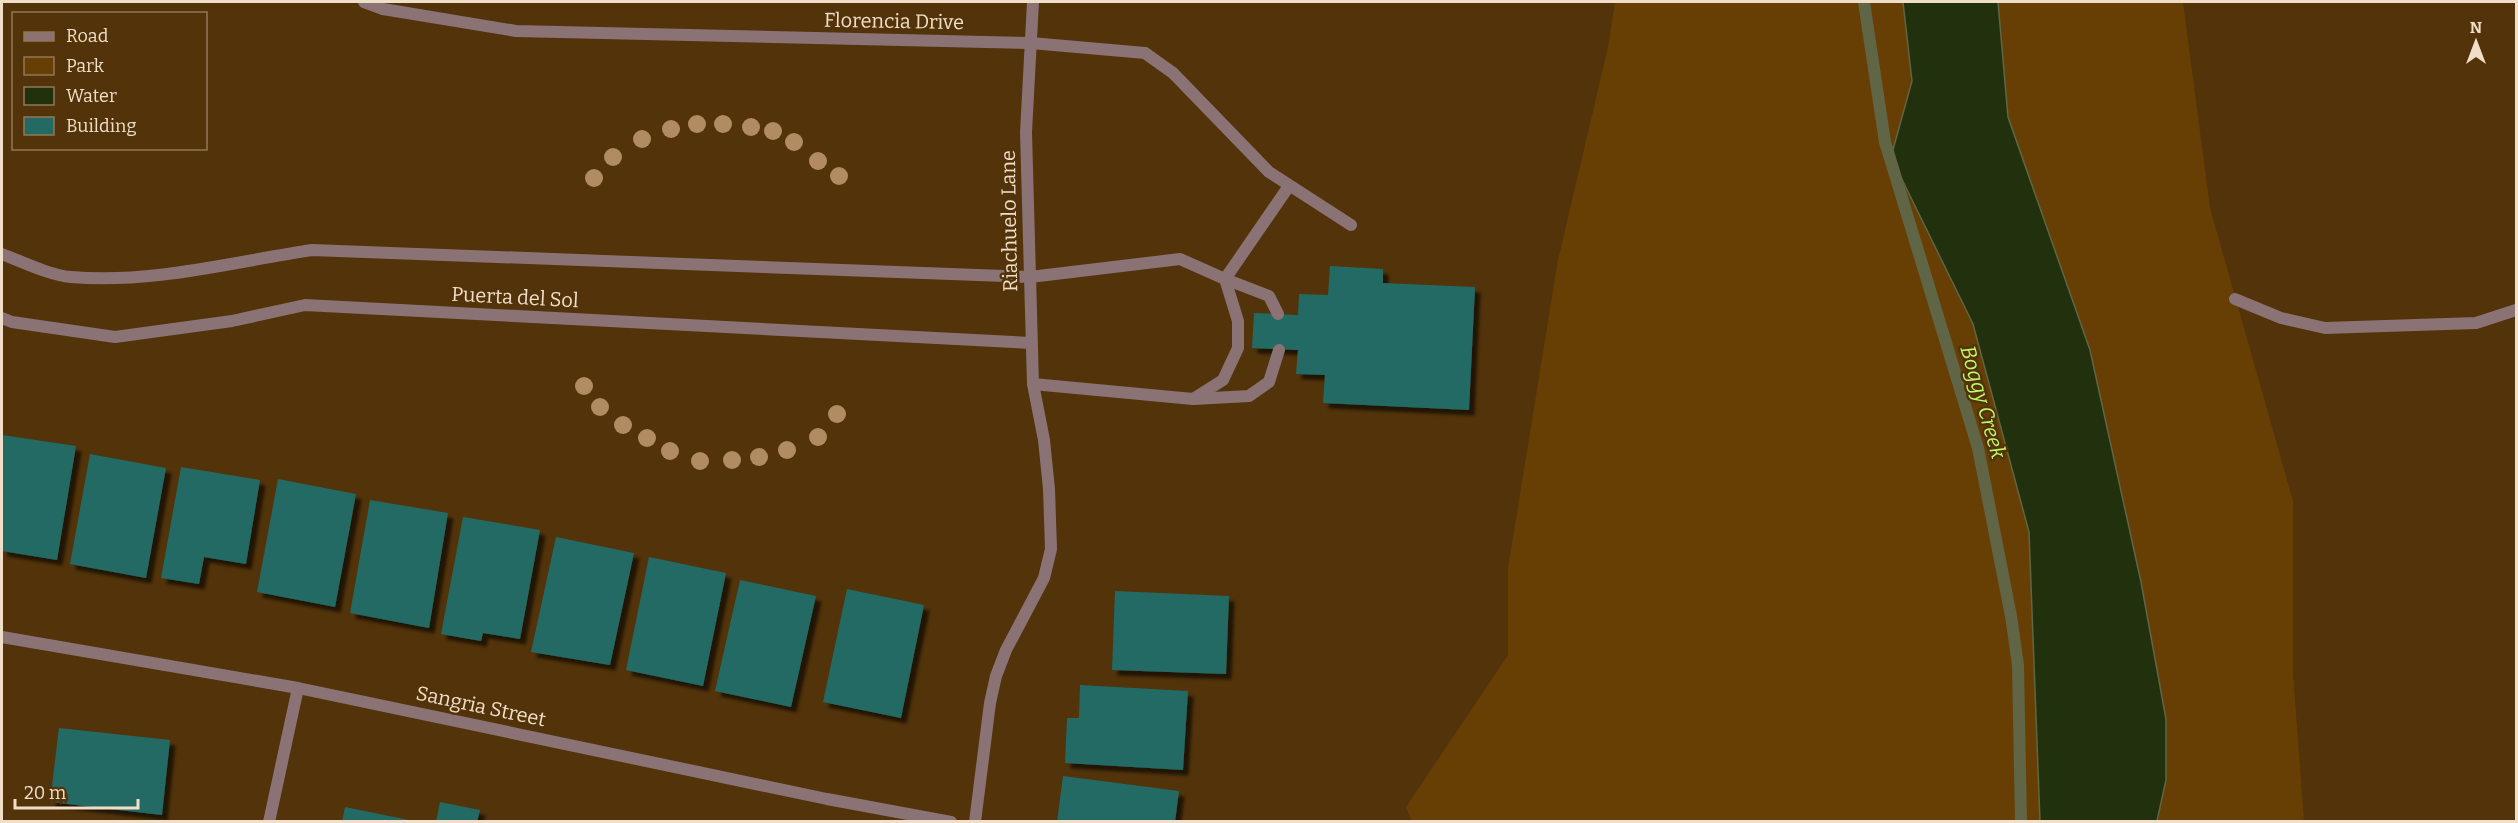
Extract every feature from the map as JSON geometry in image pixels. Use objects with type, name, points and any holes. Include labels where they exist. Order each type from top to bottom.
[{"type":"street","name":"Florencia Drive","points":[[364,2],[383,9],[516,31],[1031,43],[1145,53],[1173,73],[1269,172],[1351,225]]},
{"type":"street","name":"Riachuelo Lane","points":[[975,822],[990,704],[996,676],[1006,650],[1044,578],[1051,549],[1049,489],[1044,440],[1033,384],[1031,343],[1026,132],[1033,2]]},
{"type":"street","points":[[1192,399],[1223,380],[1238,348],[1238,321],[1225,279],[1289,186]]},
{"type":"street","name":"Puerta del Sol","points":[[2,254],[69,277],[158,277],[230,262],[312,250],[1030,277],[1180,259],[1269,296],[1278,314]]},
{"type":"street","points":[[2235,299],[2281,318],[2325,328],[2476,323],[2517,310]]},
{"type":"street","name":"Puerta del Sol","points":[[2,318],[12,322],[116,337],[232,321],[305,304],[1031,343]]},
{"type":"street","points":[[1033,384],[1192,399],[1249,396],[1269,382],[1280,350]]},
{"type":"street","name":"Sangria Street","points":[[2,637],[298,688],[816,797],[951,822]]},
{"type":"street","points":[[269,822],[298,688]]},
{"type":"green space","points":[[1615,2],[1903,2],[1912,81],[1891,157],[1973,324],[2029,532],[2040,821],[1412,822],[1406,807],[1508,655],[1508,568],[1558,260],[1608,47]]},
{"type":"green space","points":[[1998,2],[2183,2],[2210,208],[2293,501],[2293,673],[2304,821],[2157,821],[2166,780],[2090,349],[2008,117]]},
{"type":"water","points":[[1903,2],[1998,2],[2008,117],[2090,350],[2141,582],[2166,719],[2166,780],[2157,821],[2040,821],[2029,532],[1973,324],[1891,157],[1912,81]]},
{"type":"building","points":[[1330,266],[1383,269],[1383,283],[1475,287],[1469,410],[1323,403],[1325,375],[1296,374],[1298,350],[1252,348],[1254,313],[1298,315],[1299,294],[1328,295]]},
{"type":"building","points":[[2,435],[76,446],[57,560],[2,551]]},
{"type":"building","points":[[90,454],[166,468],[146,578],[70,564]]},
{"type":"building","points":[[181,467],[260,480],[246,564],[204,557],[199,584],[161,578]]},
{"type":"building","points":[[278,479],[356,494],[335,607],[257,592]]},
{"type":"building","points":[[370,500],[448,513],[429,628],[350,613]]},
{"type":"building","points":[[463,517],[540,530],[520,639],[483,633],[481,641],[441,634]]},
{"type":"building","points":[[556,537],[634,553],[610,665],[531,652]]},
{"type":"building","points":[[649,557],[726,573],[703,686],[626,670]]},
{"type":"building","points":[[740,580],[816,596],[791,707],[715,691]]},
{"type":"building","points":[[847,589],[924,605],[901,718],[823,702]]},
{"type":"building","points":[[1115,591],[1229,596],[1226,674],[1112,670]]},
{"type":"building","points":[[1080,685],[1188,691],[1183,770],[1065,763],[1067,718],[1079,718]]},
{"type":"building","points":[[59,728],[170,740],[162,815],[50,802]]},
{"type":"building","points":[[1063,776],[1179,791],[1175,822],[1057,822]]},
{"type":"building","points":[[440,802],[480,810],[477,822],[436,822]]},
{"type":"building","points":[[345,807],[409,820],[409,822],[342,822]]},
{"type":"waterway","name":"Boggy Creek","points":[[1864,2],[1885,142],[1978,448],[2011,616],[2018,665],[2021,822]]}]
